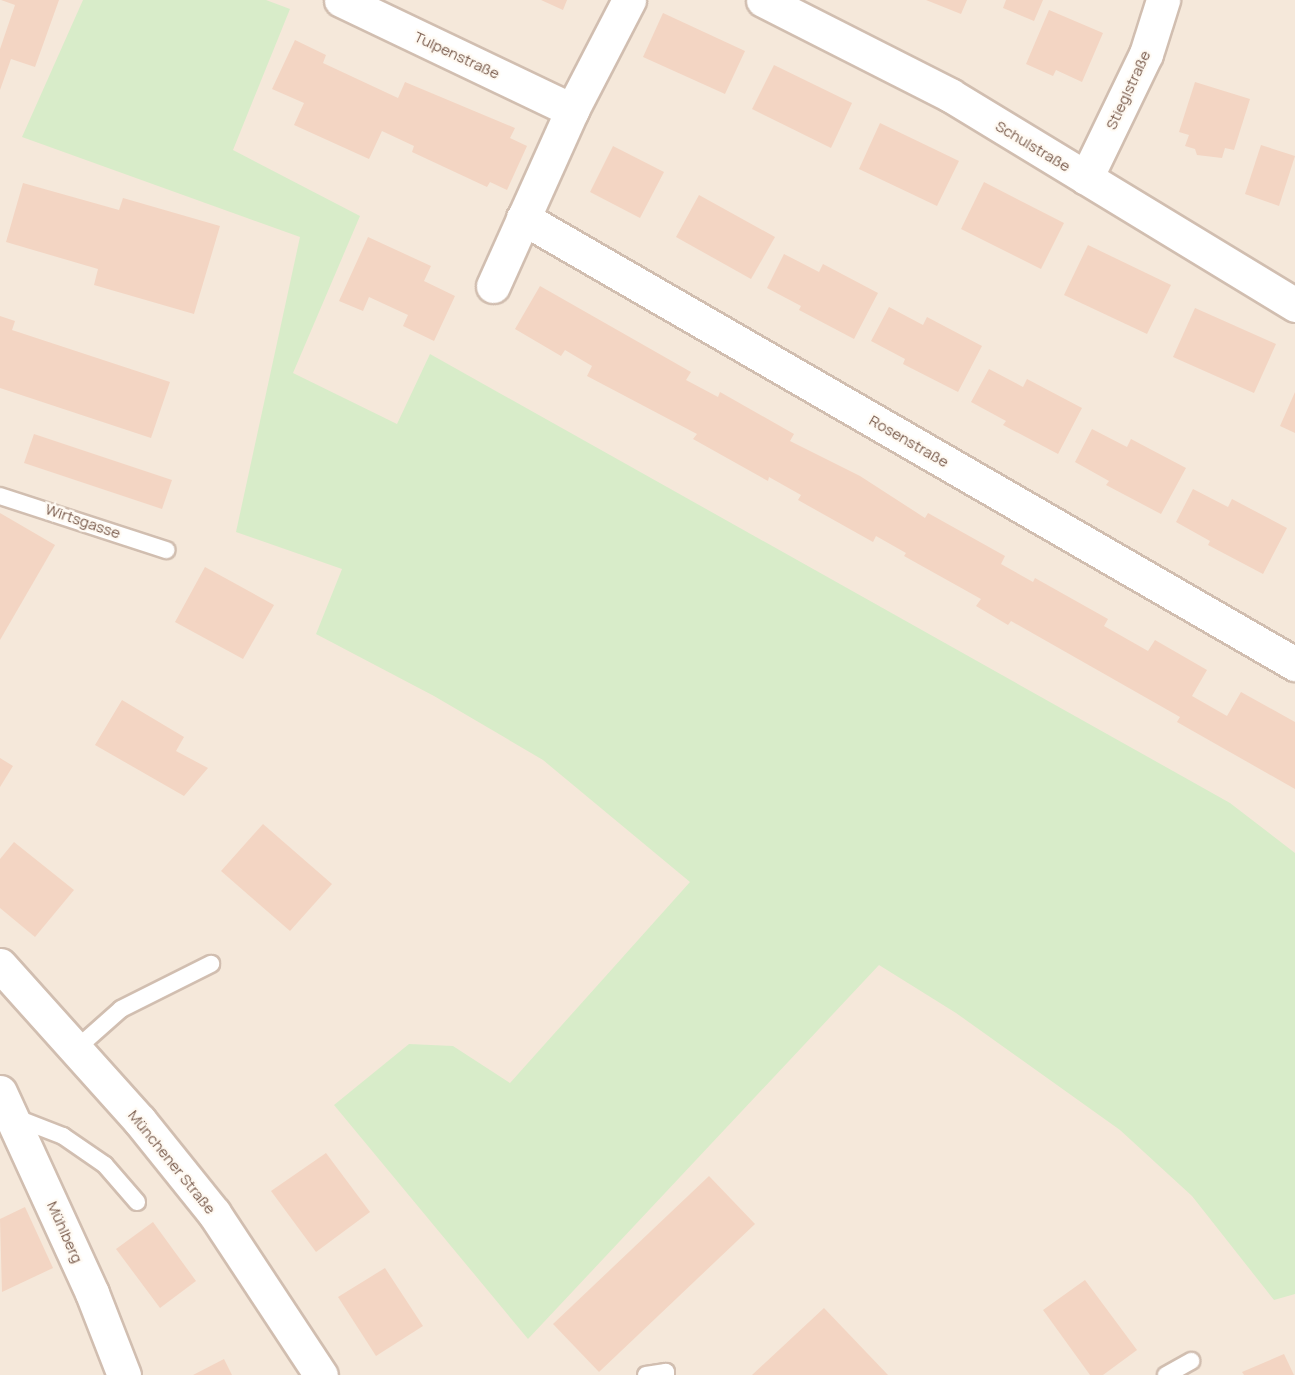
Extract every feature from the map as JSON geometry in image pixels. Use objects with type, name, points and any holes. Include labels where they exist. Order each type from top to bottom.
[{"type":"street","name":"Tulpenstraße","points":[[341,0],[573,110]]},
{"type":"street","points":[[493,286],[573,110],[629,0]]},
{"type":"street","name":"Schulstraße","points":[[763,0],[950,96],[1295,305]]},
{"type":"street","name":"Stieglstraße","points":[[1086,178],[1146,54],[1163,0]]},
{"type":"street","name":"Rosenstraße","points":[[523,218],[1295,664]]},
{"type":"street","name":"Münchener Straße","points":[[0,965],[76,1049],[214,1213],[321,1375]]},
{"type":"street","name":"Mühlberg","points":[[7,1105],[124,1375]]},
{"type":"lane","name":"Wirtsgasse","points":[[0,496],[166,550]]},
{"type":"lane","points":[[76,1049],[121,1009],[211,963]]},
{"type":"lane","points":[[7,1105],[63,1136],[105,1165],[137,1202]]},
{"type":"lane","points":[[1166,1375],[1191,1361]]},
{"type":"lane","points":[[646,1375],[666,1371],[666,1375]]},
{"type":"shaded area","points":[[0,0],[1295,0],[1295,1375],[0,1375]]},
{"type":"green space","points":[[83,0],[266,0],[290,9],[233,150],[360,216],[293,373],[397,424],[430,354],[1230,803],[1295,853],[1295,1294],[1274,1300],[1192,1196],[1120,1130],[956,1013],[879,965],[528,1339],[334,1105],[409,1044],[453,1046],[510,1083],[690,882],[543,760],[434,696],[316,634],[342,569],[236,532],[300,237],[22,137]]},
{"type":"building","points":[[1,0],[59,0],[35,67],[11,59],[0,90],[0,49],[15,5]]},
{"type":"building","points":[[541,0],[567,0],[563,10]]},
{"type":"building","points":[[926,0],[967,0],[961,14]]},
{"type":"building","points":[[1006,0],[1043,0],[1034,21],[1003,8]]},
{"type":"building","points":[[1049,10],[1103,33],[1082,82],[1056,70],[1053,76],[1026,64]]},
{"type":"building","points":[[663,13],[745,51],[725,94],[643,57]]},
{"type":"building","points":[[295,40],[326,55],[323,63],[398,98],[405,82],[515,128],[510,138],[527,146],[507,190],[490,182],[487,187],[412,152],[414,146],[382,131],[369,159],[294,125],[304,103],[272,89]]},
{"type":"building","points":[[774,65],[852,103],[831,148],[752,109]]},
{"type":"building","points":[[1195,82],[1250,99],[1234,150],[1225,148],[1222,158],[1197,155],[1195,149],[1185,146],[1189,135],[1179,132]]},
{"type":"building","points":[[880,123],[959,161],[937,206],[859,169]]},
{"type":"building","points":[[1261,145],[1295,156],[1279,206],[1245,194]]},
{"type":"building","points":[[613,146],[664,172],[640,218],[590,192]]},
{"type":"building","points":[[984,182],[1064,223],[1041,269],[961,229]]},
{"type":"building","points":[[23,183],[119,210],[123,198],[220,226],[194,314],[94,285],[98,269],[6,242]]},
{"type":"building","points":[[699,195],[775,237],[751,279],[676,237]]},
{"type":"building","points":[[368,237],[431,266],[424,281],[455,296],[434,341],[403,326],[408,315],[369,297],[363,311],[339,301]]},
{"type":"building","points":[[1088,245],[1171,285],[1147,334],[1064,295]]},
{"type":"building","points":[[784,254],[819,272],[823,264],[878,293],[854,339],[799,310],[801,306],[767,288]]},
{"type":"building","points":[[540,286],[691,372],[686,380],[718,397],[720,392],[794,434],[790,441],[860,476],[925,518],[928,513],[1005,556],[1001,564],[1033,582],[1035,578],[1108,619],[1104,626],[1148,651],[1155,640],[1207,670],[1192,696],[1227,716],[1241,692],[1295,722],[1295,789],[1177,722],[1180,717],[1011,621],[1008,625],[976,606],[981,599],[904,556],[906,553],[876,536],[873,542],[798,500],[801,495],[769,477],[768,481],[693,439],[697,434],[587,376],[592,366],[565,350],[561,356],[515,329]]},
{"type":"building","points":[[889,307],[923,325],[927,317],[982,346],[958,392],[903,364],[905,359],[871,341]]},
{"type":"building","points":[[1195,308],[1276,344],[1254,393],[1173,357]]},
{"type":"building","points":[[0,316],[15,321],[12,330],[170,382],[151,438],[0,388]]},
{"type":"building","points":[[989,369],[1023,387],[1027,379],[1082,408],[1058,454],[1003,425],[1006,421],[971,402]]},
{"type":"building","points":[[1295,392],[1295,433],[1280,426]]},
{"type":"building","points":[[1092,429],[1127,447],[1131,439],[1186,468],[1161,514],[1106,485],[1109,481],[1075,462]]},
{"type":"building","points":[[34,434],[172,480],[162,509],[24,463]]},
{"type":"building","points":[[1193,489],[1228,507],[1232,499],[1287,528],[1263,574],[1208,545],[1210,541],[1176,522]]},
{"type":"building","points":[[0,513],[55,545],[0,640]]},
{"type":"building","points":[[205,567],[274,605],[243,659],[175,622]]},
{"type":"building","points":[[122,700],[184,737],[176,751],[208,768],[184,796],[95,745]]},
{"type":"building","points":[[0,758],[13,766],[0,787]]},
{"type":"building","points":[[263,824],[332,884],[290,931],[221,871]]},
{"type":"building","points":[[14,842],[74,890],[35,937],[0,908],[0,859]]},
{"type":"building","points":[[326,1153],[370,1212],[316,1252],[271,1191]]},
{"type":"building","points":[[709,1176],[755,1224],[599,1372],[553,1324]]},
{"type":"building","points":[[25,1207],[53,1268],[2,1292],[0,1219]]},
{"type":"building","points":[[153,1222],[196,1281],[160,1308],[116,1249]]},
{"type":"building","points":[[385,1268],[423,1326],[376,1356],[338,1297]]},
{"type":"building","points":[[1085,1280],[1137,1350],[1103,1375],[1090,1375],[1043,1310]]},
{"type":"building","points":[[824,1308],[888,1375],[752,1375]]},
{"type":"building","points":[[1284,1354],[1294,1375],[1244,1375],[1242,1372]]},
{"type":"building","points":[[224,1359],[232,1375],[193,1375]]}]
